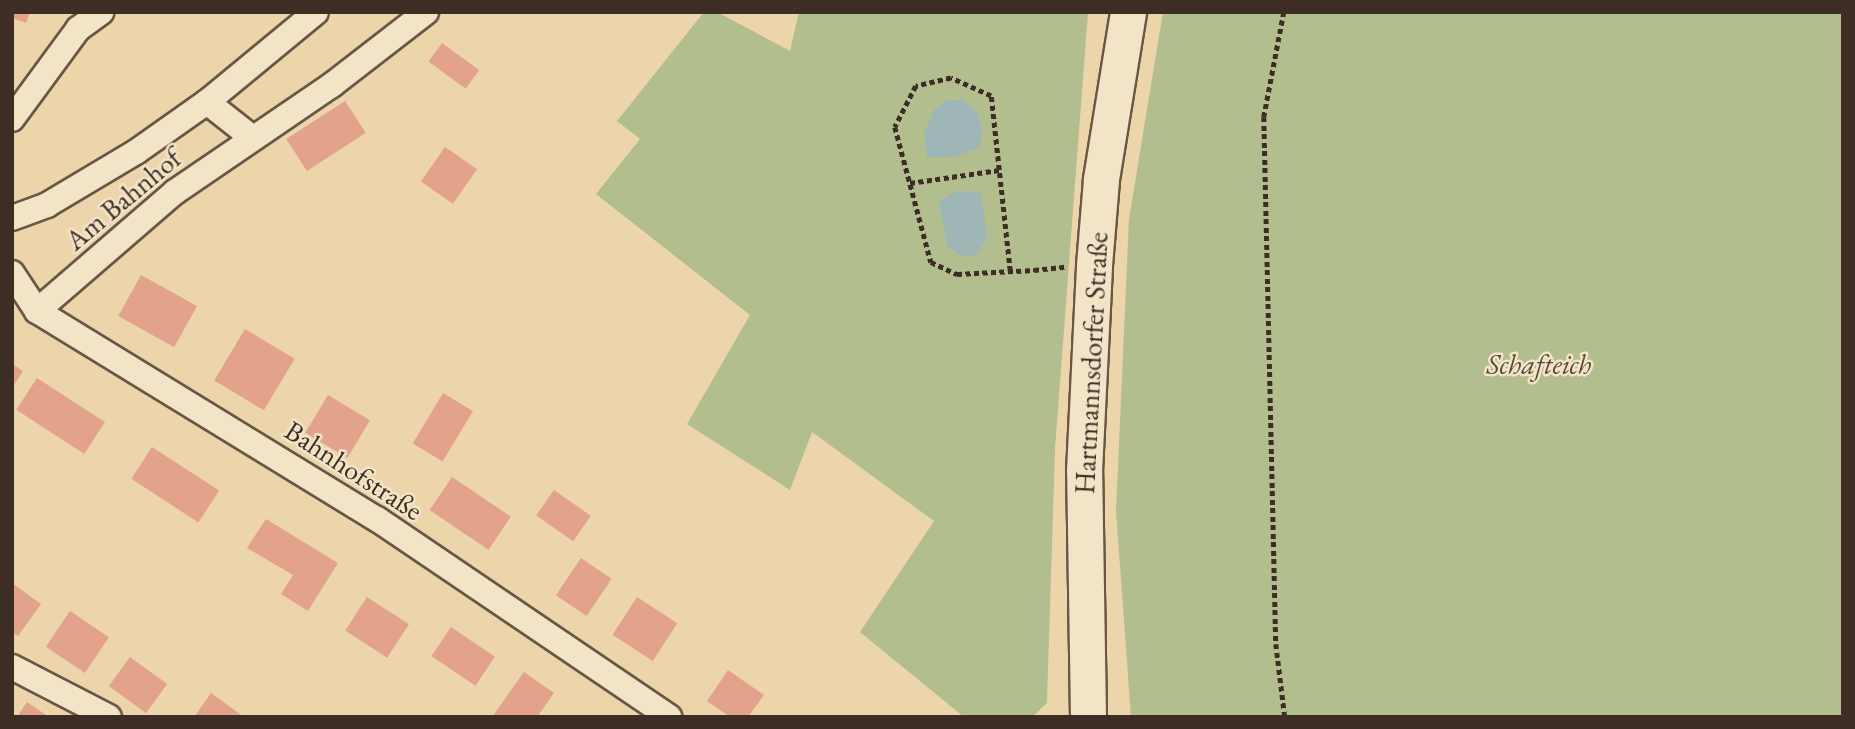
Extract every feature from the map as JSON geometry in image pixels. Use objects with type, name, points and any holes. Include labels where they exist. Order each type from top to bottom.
[{"type":"main road","name":"Hartmannsdorfer Straße","points":[[1088,717],[1084,471],[1094,265],[1101,179],[1128,12]]},
{"type":"street","points":[[12,119],[78,29],[101,12]]},
{"type":"street","name":"Am Bahnhof","points":[[12,218],[47,205],[207,102],[316,12]]},
{"type":"street","name":"Am Bahnhof","points":[[37,311],[175,192],[250,136],[332,85],[426,12]]},
{"type":"street","points":[[207,102],[250,136]]},
{"type":"street","name":"Bahnhofstraße","points":[[12,273],[37,311],[377,519],[669,717]]},
{"type":"street","points":[[12,667],[109,717]]},
{"type":"path","points":[[1284,12],[1264,117],[1276,644],[1285,717]]},
{"type":"path","points":[[1010,271],[991,96],[951,78],[916,86],[895,127],[930,262],[957,274],[1010,271],[1094,265]]},
{"type":"path","points":[[910,183],[999,170]]},
{"type":"green space","points":[[704,12],[717,12],[790,51],[799,12],[1088,12],[1055,449],[1047,703],[1032,717],[964,717],[860,632],[934,521],[812,432],[790,490],[687,424],[750,315],[596,194],[640,139],[617,121]]},
{"type":"green space","name":"Schafteich","points":[[1163,12],[1843,12],[1843,717],[1131,717],[1116,511],[1129,219]]},
{"type":"water","points":[[947,100],[964,100],[978,114],[983,133],[979,147],[955,157],[927,157],[924,133],[934,110]]},
{"type":"water","points":[[957,191],[981,193],[987,237],[976,256],[959,255],[947,246],[939,201]]},
{"type":"building","points":[[12,12],[30,12],[26,23],[12,18]]},
{"type":"building","points":[[442,43],[479,70],[466,89],[428,62]]},
{"type":"building","points":[[345,101],[366,133],[307,171],[286,139]]},
{"type":"building","points":[[445,147],[477,169],[453,204],[421,181]]},
{"type":"building","points":[[141,275],[197,306],[174,347],[118,316]]},
{"type":"building","points":[[245,329],[295,359],[264,410],[214,380]]},
{"type":"building","points":[[12,364],[23,371],[12,388]]},
{"type":"building","points":[[37,378],[105,422],[84,454],[16,410]]},
{"type":"building","points":[[443,393],[473,411],[443,462],[413,444]]},
{"type":"building","points":[[328,395],[370,420],[347,458],[305,433]]},
{"type":"building","points":[[152,447],[219,491],[198,522],[131,479]]},
{"type":"building","points":[[452,477],[511,517],[488,550],[430,510]]},
{"type":"building","points":[[554,490],[591,516],[573,541],[536,515]]},
{"type":"building","points":[[266,519],[338,563],[308,611],[281,594],[293,575],[247,548]]},
{"type":"building","points":[[581,558],[612,579],[587,616],[556,595]]},
{"type":"building","points":[[12,583],[41,604],[18,636],[12,632]]},
{"type":"building","points":[[367,597],[409,624],[387,658],[345,631]]},
{"type":"building","points":[[637,597],[677,623],[653,661],[612,635]]},
{"type":"building","points":[[70,611],[109,637],[85,673],[46,647]]},
{"type":"building","points":[[451,627],[495,657],[475,686],[431,656]]},
{"type":"building","points":[[130,657],[167,684],[146,713],[109,686]]},
{"type":"building","points":[[728,670],[764,695],[748,717],[730,717],[707,701]]},
{"type":"building","points":[[524,672],[554,693],[537,717],[492,717]]},
{"type":"building","points":[[211,693],[244,717],[194,717]]},
{"type":"building","points":[[27,702],[49,717],[17,717]]}]
